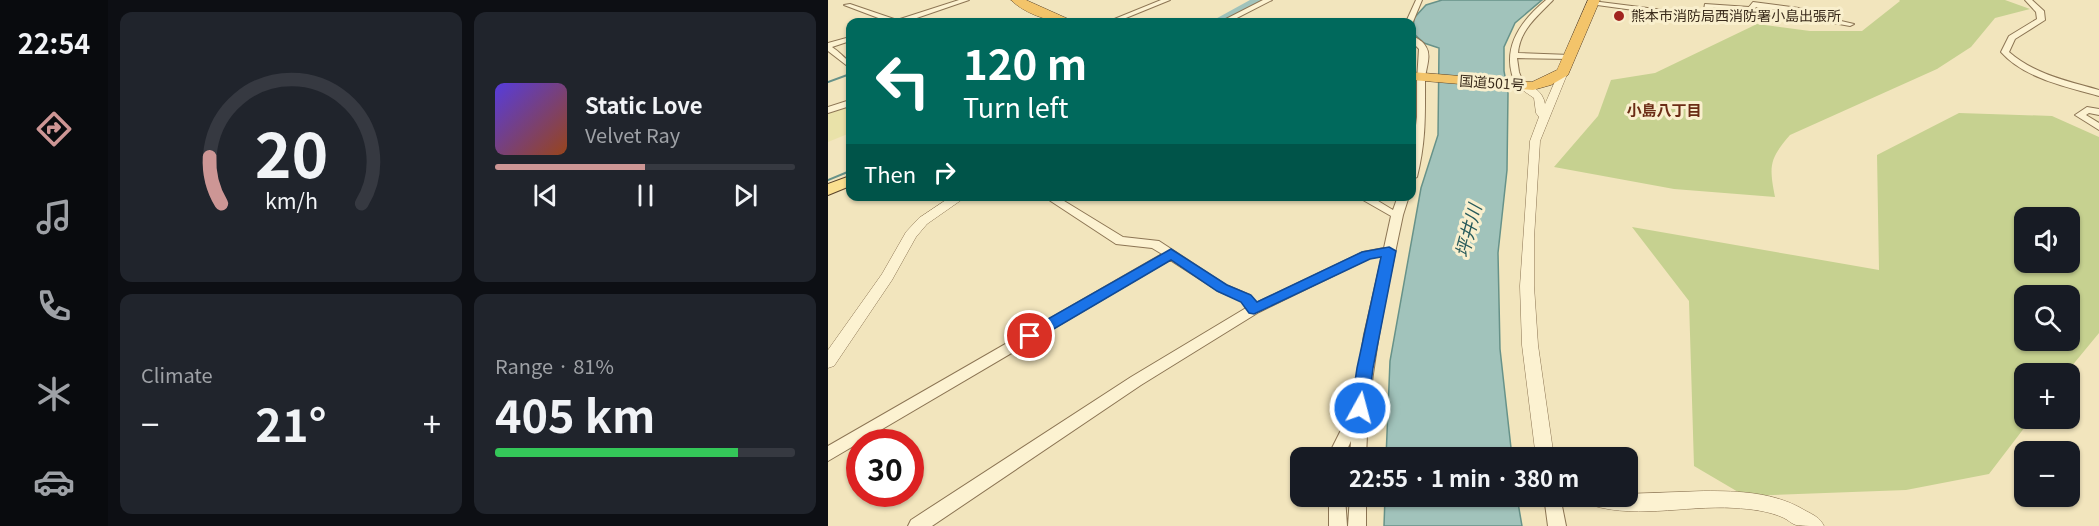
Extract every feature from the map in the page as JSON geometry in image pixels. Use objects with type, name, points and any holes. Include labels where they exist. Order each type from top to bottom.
[{"type":"highway","points":[[1017,0],[1057,18]]},
{"type":"highway","points":[[1563,72],[1593,2]]},
{"type":"highway","name":"国道501号","points":[[1420,77],[1538,85],[1563,72]]},
{"type":"main road","points":[[828,190],[846,183]]},
{"type":"street","points":[[911,18],[966,0]]},
{"type":"street","points":[[1121,18],[1167,0]]},
{"type":"street","points":[[1232,18],[1269,0]]},
{"type":"street","points":[[1411,18],[1419,0]]},
{"type":"street","points":[[1544,116],[1540,112],[1539,97],[1529,88],[1518,85],[1513,55],[1519,33],[1526,21],[1550,0]]},
{"type":"street","points":[[2028,0],[2040,11],[2041,20],[2012,38],[2005,52],[2012,60],[2028,68],[2099,93]]},
{"type":"street","points":[[1593,2],[1706,18],[1707,5],[1752,9],[1753,4],[1821,13],[1820,18],[1850,24]]},
{"type":"street","points":[[848,5],[883,18]]},
{"type":"street","points":[[828,47],[846,40]]},
{"type":"street","points":[[1416,42],[1425,51],[1420,77],[1423,123],[1416,157]]},
{"type":"street","points":[[828,47],[839,54],[846,63]]},
{"type":"street","points":[[1513,55],[1570,57]]},
{"type":"street","points":[[1544,447],[1530,345],[1527,286],[1535,141],[1563,72]]},
{"type":"street","points":[[828,110],[846,104]]},
{"type":"street","points":[[2099,112],[2087,110],[2080,115],[2099,127]]},
{"type":"street","points":[[828,362],[887,277],[911,235],[923,221],[954,201]]},
{"type":"street","points":[[1056,201],[1120,241],[1155,244],[1222,288],[1246,298],[1254,309]]},
{"type":"street","points":[[1370,201],[1391,213]]},
{"type":"street","points":[[1358,447],[1365,368],[1397,215],[1402,201]]},
{"type":"street","points":[[917,526],[1136,381],[1254,309],[1367,255],[1389,251]]},
{"type":"street","points":[[828,454],[1171,254]]},
{"type":"street","points":[[1340,447],[1360,408]]},
{"type":"street","points":[[1638,503],[1756,501],[1780,506],[1814,526]]},
{"type":"street","points":[[1337,507],[1338,526]]},
{"type":"street","points":[[1357,526],[1358,507]]},
{"type":"street","points":[[1554,507],[1557,526]]},
{"type":"shaded area","points":[[846,105],[846,135],[828,142],[828,112]]},
{"type":"green space","points":[[1899,0],[2005,0],[2030,9],[1995,18],[1971,47],[1937,69],[1790,135],[1778,150],[1772,163],[1775,197],[1674,189],[1554,167],[1598,116],[1611,80],[1655,73],[1757,24],[1810,31],[1862,31]]},
{"type":"green space","points":[[1959,113],[2052,116],[2099,137],[2099,333],[2074,363],[2014,363],[2014,429],[2023,429],[1989,474],[1906,490],[1745,496],[1694,466],[1689,301],[1632,227],[1879,270],[1877,155]]},
{"type":"water","name":"坪井川","points":[[1442,0],[1542,0],[1515,23],[1504,47],[1504,71],[1508,93],[1507,170],[1498,253],[1500,349],[1511,447],[1386,447],[1390,361],[1421,188],[1438,135],[1439,48],[1424,43],[1416,36],[1416,18],[1414,18],[1426,5]]},
{"type":"water","points":[[1385,507],[1519,507],[1522,526],[1384,526]]},
{"type":"waterway","points":[[1225,18],[1257,0]]},
{"type":"waterway","points":[[828,82],[846,75]]},
{"type":"waterway","points":[[828,180],[846,173]]},
{"type":"place","name":"熊本市消防局西消防署小島出張所","points":[[1619,16]]},
{"type":"district","name":"小島八丁目","points":[[1664,111]]},
{"type":"route","points":[[1030,336],[1171,254],[1222,288],[1246,298],[1254,309],[1367,255],[1389,251],[1365,368],[1360,408]]}]
